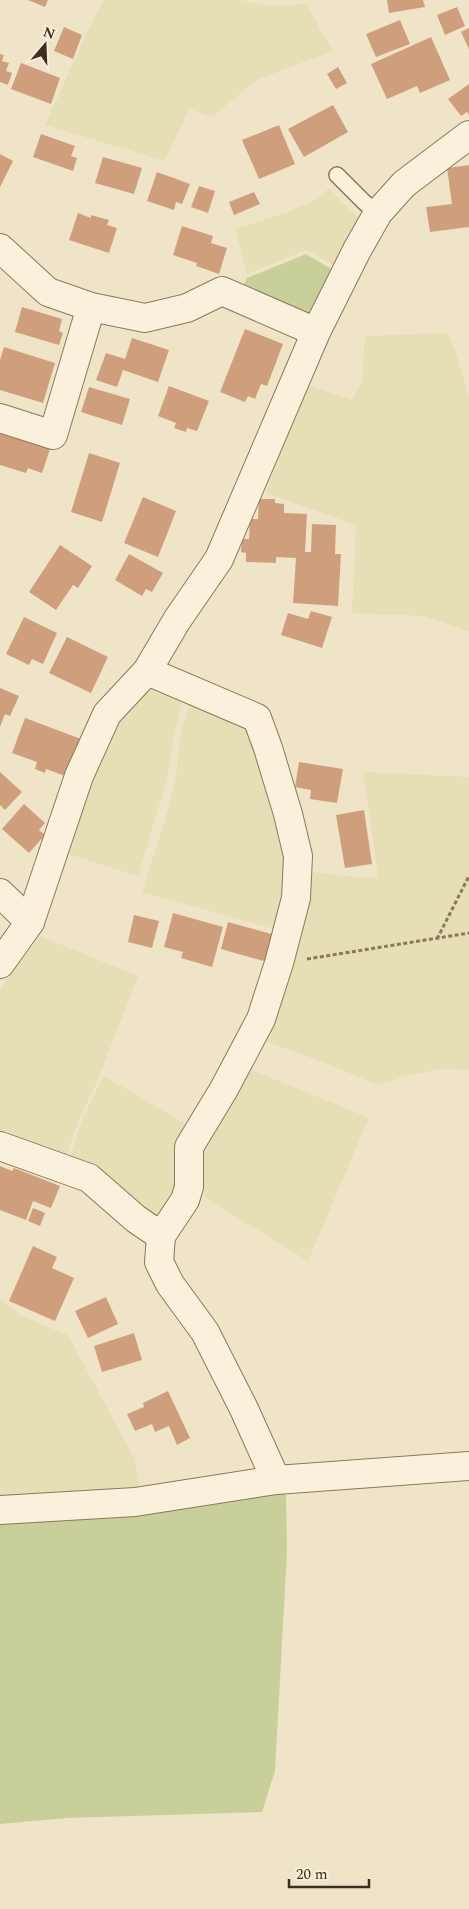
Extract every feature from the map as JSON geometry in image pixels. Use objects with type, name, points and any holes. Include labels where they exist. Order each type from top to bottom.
[{"type":"street","points":[[0,964],[30,922],[79,776],[107,714],[147,670],[177,620],[219,559],[316,332],[357,250],[378,213],[404,184],[469,135]]},
{"type":"street","points":[[0,248],[48,292],[91,307],[144,318],[187,308],[222,291],[316,332]]},
{"type":"street","points":[[0,418],[53,434],[91,307]]},
{"type":"street","points":[[147,670],[257,718],[288,814],[298,856],[296,898],[279,963],[261,1019],[224,1089],[189,1147],[189,1187],[185,1200],[160,1236],[159,1262],[170,1284],[205,1332],[244,1409],[276,1480]]},
{"type":"street","points":[[0,893],[30,922]]},
{"type":"street","points":[[0,1146],[89,1178],[136,1219],[160,1236]]},
{"type":"street","points":[[0,1510],[135,1502],[276,1480],[469,1466]]},
{"type":"lane","points":[[337,174],[364,203],[378,213]]},
{"type":"path","points":[[437,939],[469,876]]},
{"type":"path","points":[[279,963],[469,933]]},
{"type":"shaded area","points":[[104,0],[241,0],[266,6],[306,4],[333,51],[256,80],[212,117],[189,109],[165,161],[45,125],[88,30]]},
{"type":"shaded area","points":[[329,188],[361,221],[335,266],[306,250],[247,274],[235,229],[288,212],[318,199]]},
{"type":"shaded area","points":[[448,333],[469,398],[469,631],[424,616],[352,613],[356,525],[266,493],[307,385],[352,400],[362,381],[365,336]]},
{"type":"shaded area","points":[[143,688],[182,702],[173,739],[167,779],[138,876],[68,854],[95,771],[124,709]]},
{"type":"shaded area","points":[[191,701],[252,724],[283,832],[289,884],[274,929],[142,892],[168,810],[176,777],[180,735]]},
{"type":"shaded area","points":[[363,772],[469,777],[469,1070],[440,1069],[406,1076],[378,1085],[315,1059],[261,1040],[309,872],[356,877],[378,877]]},
{"type":"shaded area","points":[[40,936],[138,976],[96,1084],[80,1117],[64,1162],[0,1140],[0,989]]},
{"type":"shaded area","points":[[250,1069],[369,1118],[308,1261],[205,1198],[198,1156]]},
{"type":"shaded area","points":[[104,1076],[189,1126],[182,1189],[157,1223],[68,1163],[83,1117]]},
{"type":"shaded area","points":[[0,1298],[20,1315],[68,1335],[134,1458],[140,1490],[0,1504]]},
{"type":"green space","points":[[306,254],[333,270],[314,310],[306,319],[242,288],[247,278]]},
{"type":"green space","points":[[286,1493],[287,1552],[275,1771],[262,1812],[68,1818],[0,1824],[0,1518],[208,1504]]},
{"type":"building","points":[[28,0],[48,0],[45,7]]},
{"type":"building","points":[[387,0],[423,0],[425,7],[389,13]]},
{"type":"building","points":[[457,7],[465,26],[445,35],[437,15]]},
{"type":"building","points":[[400,20],[410,44],[376,57],[366,34]]},
{"type":"building","points":[[64,27],[82,35],[73,59],[54,51]]},
{"type":"building","points":[[469,28],[469,49],[461,32]]},
{"type":"building","points":[[431,37],[450,80],[420,93],[417,86],[387,99],[371,64]]},
{"type":"building","points":[[0,54],[4,55],[2,61],[9,63],[6,71],[12,73],[8,85],[0,82]]},
{"type":"building","points":[[21,63],[60,78],[51,104],[11,89]]},
{"type":"building","points":[[338,67],[347,83],[336,89],[327,74]]},
{"type":"building","points":[[469,84],[469,115],[467,112],[461,116],[448,99]]},
{"type":"building","points":[[333,105],[348,132],[304,157],[288,129]]},
{"type":"building","points":[[279,125],[295,164],[259,179],[242,140]]},
{"type":"building","points":[[41,134],[75,146],[71,156],[77,158],[73,171],[33,157]]},
{"type":"building","points":[[0,154],[13,161],[0,187]]},
{"type":"building","points":[[103,157],[142,168],[134,194],[95,183]]},
{"type":"building","points":[[469,165],[469,227],[430,232],[426,207],[452,204],[447,168]]},
{"type":"building","points":[[157,172],[190,184],[182,204],[176,202],[174,210],[147,201]]},
{"type":"building","points":[[199,186],[215,191],[208,213],[191,207]]},
{"type":"building","points":[[254,192],[260,204],[234,215],[229,202]]},
{"type":"building","points":[[78,213],[91,218],[91,215],[109,220],[107,225],[117,228],[109,253],[69,240]]},
{"type":"building","points":[[182,226],[213,236],[211,243],[227,248],[219,274],[196,266],[197,263],[173,255]]},
{"type":"building","points":[[22,307],[62,319],[59,331],[63,333],[59,345],[15,332]]},
{"type":"building","points":[[245,329],[283,344],[267,386],[261,384],[255,399],[248,396],[245,402],[220,392]]},
{"type":"building","points":[[132,338],[169,350],[158,382],[123,370],[117,387],[96,380],[106,353],[125,359]]},
{"type":"building","points":[[4,347],[55,363],[43,403],[0,390],[0,360]]},
{"type":"building","points":[[169,386],[209,401],[197,431],[187,428],[186,432],[174,428],[176,423],[158,416]]},
{"type":"building","points":[[89,387],[130,399],[122,425],[81,412]]},
{"type":"building","points":[[0,433],[50,449],[42,473],[28,468],[26,473],[0,465]]},
{"type":"building","points":[[89,453],[120,463],[102,522],[71,512]]},
{"type":"building","points":[[143,497],[176,511],[158,557],[124,543]]},
{"type":"building","points":[[259,499],[275,499],[275,503],[284,504],[284,513],[307,514],[305,552],[311,552],[312,524],[336,525],[335,554],[341,554],[338,606],[293,603],[296,558],[276,557],[276,563],[246,562],[246,553],[241,552],[242,539],[249,539],[250,519],[258,519]]},
{"type":"building","points":[[60,545],[92,566],[78,588],[73,585],[56,610],[29,592]]},
{"type":"building","points":[[129,554],[163,573],[152,592],[146,589],[142,596],[115,580]]},
{"type":"building","points":[[311,611],[332,617],[322,648],[281,635],[288,613],[308,619]]},
{"type":"building","points":[[24,617],[57,633],[43,664],[32,659],[29,665],[6,654]]},
{"type":"building","points":[[67,637],[108,657],[91,693],[49,673]]},
{"type":"building","points":[[0,688],[19,696],[10,716],[5,714],[0,727]]},
{"type":"building","points":[[25,718],[81,739],[68,777],[46,769],[45,773],[35,769],[37,762],[12,753]]},
{"type":"building","points":[[299,762],[343,769],[337,803],[310,799],[311,790],[295,787]]},
{"type":"building","points":[[0,772],[22,792],[5,810],[0,805]]},
{"type":"building","points":[[24,804],[45,823],[39,830],[45,835],[29,853],[2,829]]},
{"type":"building","points":[[364,810],[372,864],[345,868],[336,815]]},
{"type":"building","points":[[173,913],[223,927],[212,967],[181,958],[183,952],[164,947]]},
{"type":"building","points":[[134,915],[159,921],[152,948],[128,942]]},
{"type":"building","points":[[228,922],[275,935],[267,962],[221,949]]},
{"type":"building","points":[[0,1166],[12,1171],[14,1168],[60,1186],[51,1208],[33,1201],[26,1220],[0,1210]]},
{"type":"building","points":[[33,1208],[45,1213],[40,1226],[28,1221]]},
{"type":"building","points":[[33,1246],[57,1257],[52,1268],[74,1278],[55,1321],[9,1301]]},
{"type":"building","points":[[106,1297],[118,1324],[88,1338],[75,1311]]},
{"type":"building","points":[[134,1333],[142,1360],[102,1372],[94,1346]]},
{"type":"building","points":[[168,1391],[190,1438],[177,1445],[169,1426],[155,1432],[152,1424],[135,1431],[127,1414],[144,1407],[143,1403]]}]
